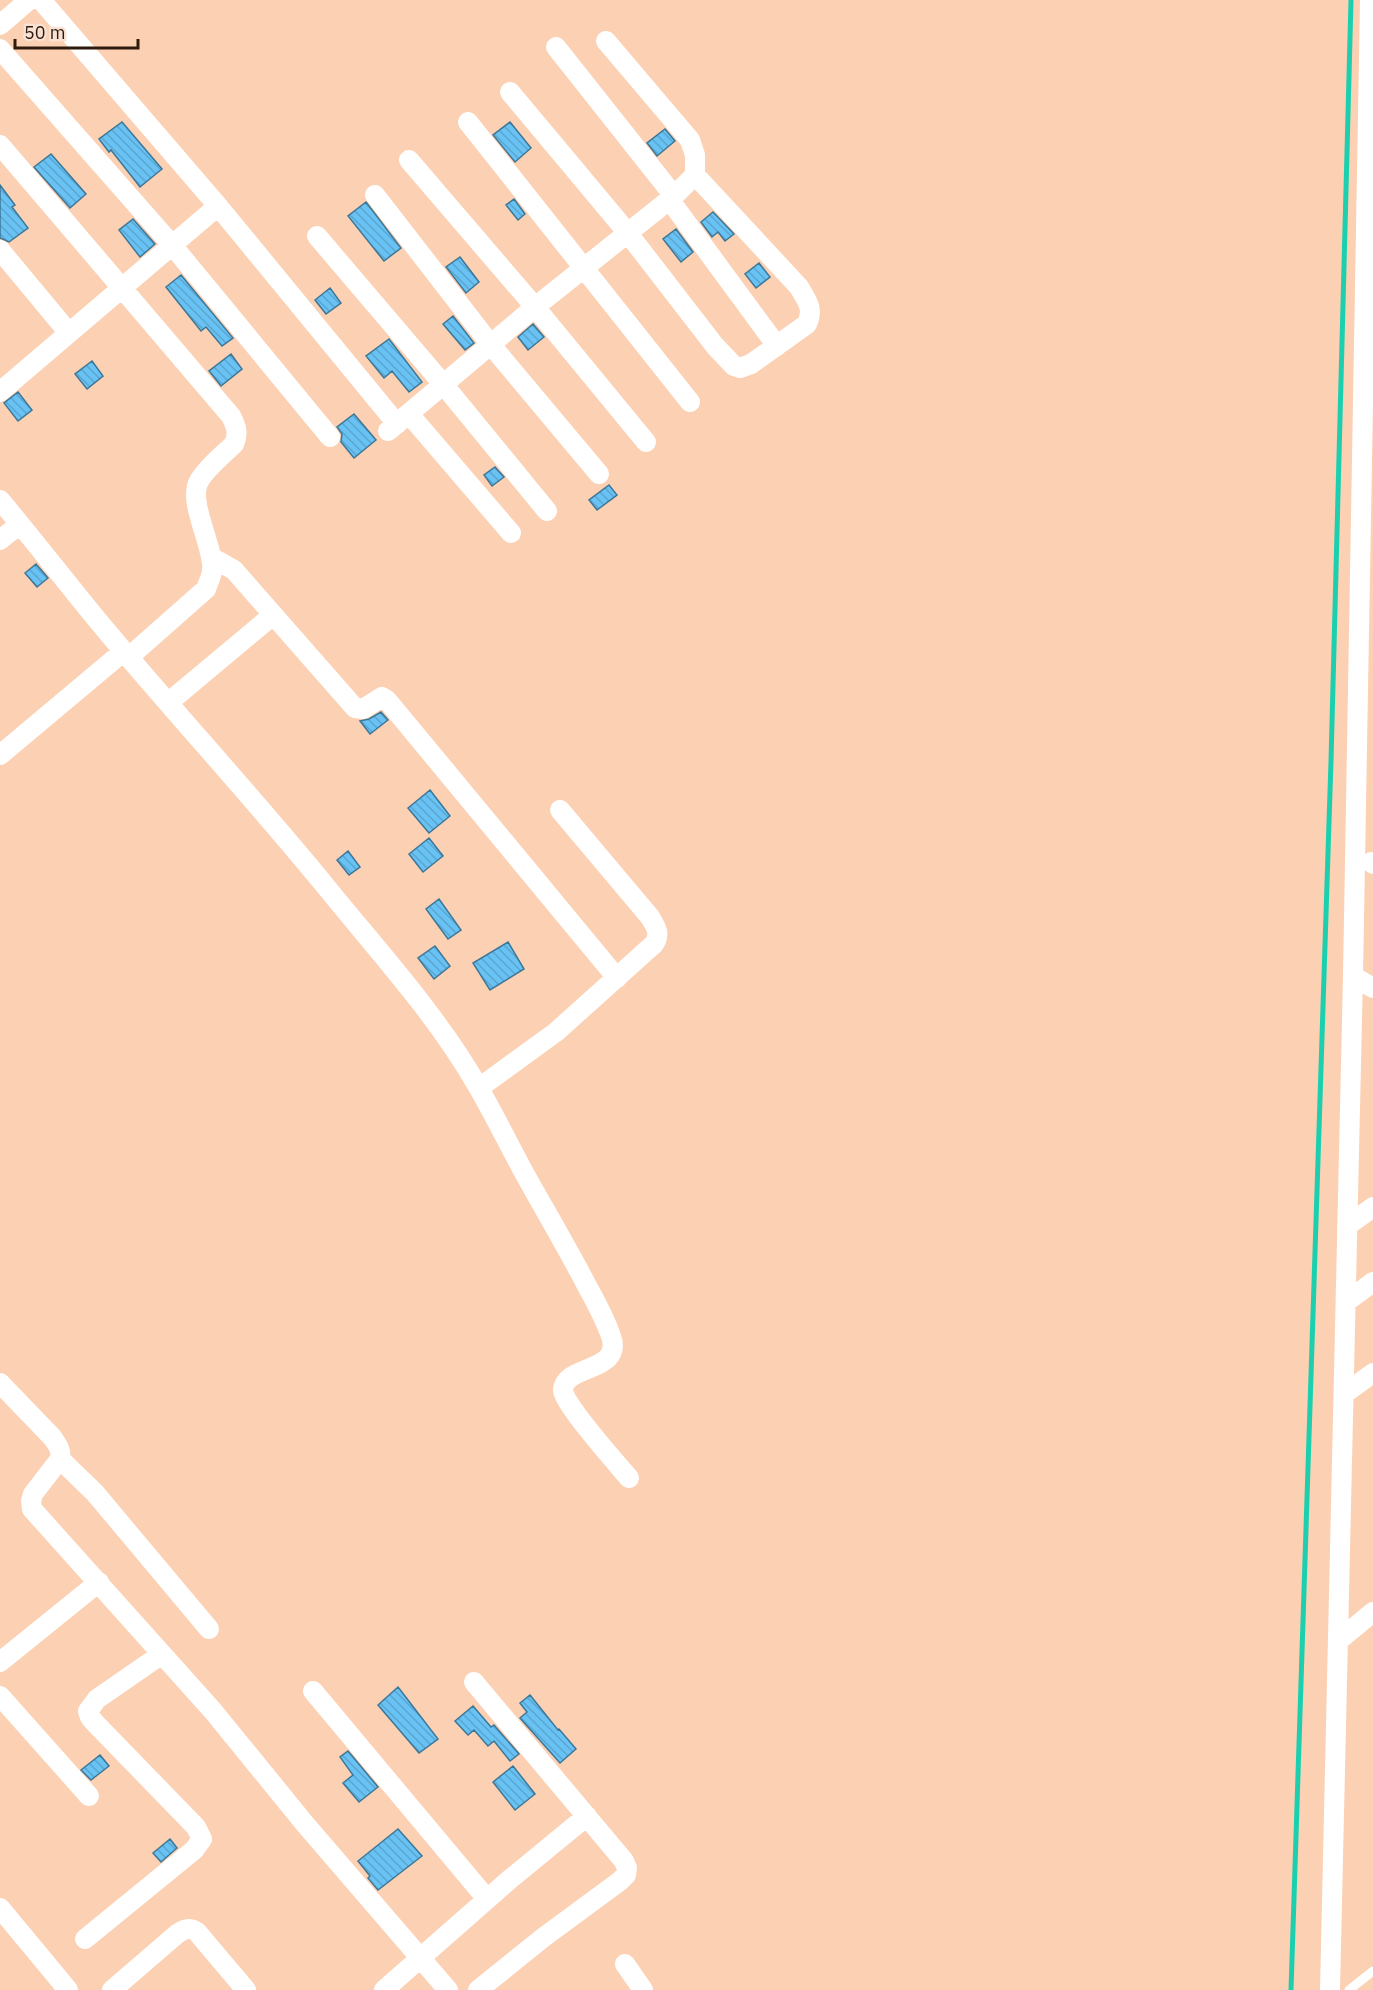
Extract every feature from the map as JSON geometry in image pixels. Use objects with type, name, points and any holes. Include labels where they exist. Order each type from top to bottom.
[{"type":"street","points":[[0,25],[29,0]]},
{"type":"street","points":[[41,0],[218,206],[398,423],[511,533]]},
{"type":"street","points":[[1330,1990],[1353,976],[1368,864],[1365,778],[1370,0]]},
{"type":"street","points":[[510,92],[627,232],[715,346],[734,366],[740,368],[751,364],[807,324],[811,315],[808,304],[799,287],[695,175],[695,155],[690,140],[606,41]]},
{"type":"street","points":[[556,47],[672,197],[777,346]]},
{"type":"street","points":[[0,49],[172,245],[330,437]]},
{"type":"street","points":[[468,122],[690,402]]},
{"type":"street","points":[[0,145],[231,416],[236,426],[234,444],[204,473],[196,488],[213,570],[206,589],[127,654],[4,745]]},
{"type":"street","points":[[409,160],[535,307],[646,442]]},
{"type":"street","points":[[398,423],[535,307],[672,197],[695,175]]},
{"type":"street","points":[[375,195],[490,345],[598,474]]},
{"type":"street","points":[[0,392],[218,206]]},
{"type":"street","points":[[317,236],[443,384],[547,512]]},
{"type":"street","points":[[0,250],[69,333]]},
{"type":"street","points":[[0,500],[127,654],[273,823],[426,1010],[457,1053],[479,1088],[517,1161],[573,1259],[612,1338],[613,1345],[606,1360],[569,1379],[564,1384],[563,1390],[570,1406],[629,1478]]},
{"type":"street","points":[[0,540],[20,524]]},
{"type":"street","points":[[211,557],[234,570],[356,708],[363,709],[382,697],[390,703],[617,978]]},
{"type":"street","points":[[169,702],[273,615]]},
{"type":"street","points":[[479,1088],[556,1032],[657,940],[658,930],[650,917],[560,810]]},
{"type":"street","points":[[1353,976],[1373,988]]},
{"type":"street","points":[[1347,1226],[1373,1207]]},
{"type":"street","points":[[1346,1302],[1373,1282]]},
{"type":"street","points":[[1344,1394],[1373,1373]]},
{"type":"street","points":[[0,1383],[58,1445],[61,1454],[60,1459],[33,1494],[32,1509],[162,1654],[448,1990]]},
{"type":"street","points":[[60,1459],[95,1493],[209,1629]]},
{"type":"street","points":[[0,1662],[99,1582]]},
{"type":"street","points":[[1338,1641],[1373,1612]]},
{"type":"street","points":[[85,1939],[194,1850],[202,1839],[196,1827],[95,1723],[88,1711],[97,1699],[162,1654]]},
{"type":"street","points":[[474,1682],[587,1816],[624,1861],[627,1868],[626,1875],[478,1990]]},
{"type":"street","points":[[313,1690],[487,1899]]},
{"type":"street","points":[[0,1696],[90,1796]]},
{"type":"street","points":[[384,1990],[487,1899],[587,1816]]},
{"type":"street","points":[[0,1908],[68,1990]]},
{"type":"street","points":[[112,1990],[177,1934],[184,1929],[191,1929],[197,1932],[246,1990]]},
{"type":"street","points":[[626,1964],[643,1990]]},
{"type":"lane","points":[[1349,1990],[1373,1971]]},
{"type":"building","points":[[122,122],[162,169],[140,187],[111,150],[109,152],[99,139]]},
{"type":"building","points":[[510,122],[531,148],[515,162],[493,135]]},
{"type":"building","points":[[665,129],[675,141],[657,156],[647,143]]},
{"type":"building","points":[[51,154],[86,194],[70,208],[34,167]]},
{"type":"building","points":[[0,185],[15,205],[12,207],[28,228],[9,242],[0,238]]},
{"type":"building","points":[[514,199],[525,214],[518,220],[506,205]]},
{"type":"building","points":[[366,202],[401,248],[384,261],[348,216]]},
{"type":"building","points":[[713,212],[734,234],[725,241],[718,232],[712,237],[701,222]]},
{"type":"building","points":[[133,219],[155,244],[140,257],[119,230]]},
{"type":"building","points":[[676,229],[693,252],[681,262],[663,239]]},
{"type":"building","points":[[460,257],[479,282],[466,293],[446,267]]},
{"type":"building","points":[[759,263],[770,277],[756,288],[745,274]]},
{"type":"building","points":[[181,275],[233,338],[222,346],[206,327],[201,331],[166,287]]},
{"type":"building","points":[[330,288],[341,303],[326,314],[315,300]]},
{"type":"building","points":[[453,316],[474,343],[465,350],[443,324]]},
{"type":"building","points":[[533,324],[544,337],[528,350],[518,337]]},
{"type":"building","points":[[389,339],[422,382],[409,392],[392,371],[384,378],[366,356]]},
{"type":"building","points":[[231,354],[242,369],[221,386],[209,371]]},
{"type":"building","points":[[92,361],[103,376],[87,389],[75,374]]},
{"type":"building","points":[[18,392],[32,410],[18,421],[4,403]]},
{"type":"building","points":[[354,414],[376,440],[354,458],[341,442],[342,434],[337,427]]},
{"type":"building","points":[[495,467],[504,477],[492,486],[484,475]]},
{"type":"building","points":[[609,485],[617,495],[597,510],[589,500]]},
{"type":"building","points":[[36,564],[48,578],[37,587],[25,573]]},
{"type":"building","points":[[381,712],[388,720],[370,734],[360,721]]},
{"type":"building","points":[[430,790],[450,816],[429,833],[408,808]]},
{"type":"building","points":[[429,838],[443,856],[423,872],[409,854]]},
{"type":"building","points":[[348,851],[360,867],[349,875],[337,860]]},
{"type":"building","points":[[439,899],[461,930],[448,939],[426,909]]},
{"type":"building","points":[[508,942],[524,969],[490,990],[473,963]]},
{"type":"building","points":[[435,946],[450,966],[434,979],[418,958]]},
{"type":"building","points":[[398,1687],[438,1739],[419,1753],[378,1705]]},
{"type":"building","points":[[530,1695],[576,1749],[560,1763],[520,1718],[527,1712],[520,1703]]},
{"type":"building","points":[[473,1706],[491,1727],[494,1725],[519,1754],[510,1761],[494,1741],[488,1746],[474,1730],[468,1735],[455,1721]]},
{"type":"building","points":[[348,1751],[378,1787],[359,1802],[343,1783],[353,1775],[340,1757]]},
{"type":"building","points":[[100,1755],[109,1766],[91,1780],[81,1770]]},
{"type":"building","points":[[513,1766],[535,1794],[515,1810],[493,1782]]},
{"type":"building","points":[[398,1829],[422,1856],[378,1890],[358,1861]]},
{"type":"building","points":[[170,1839],[177,1848],[161,1862],[153,1853]]},
{"type":"waterway","points":[[1291,1990],[1331,761],[1351,0]]}]
